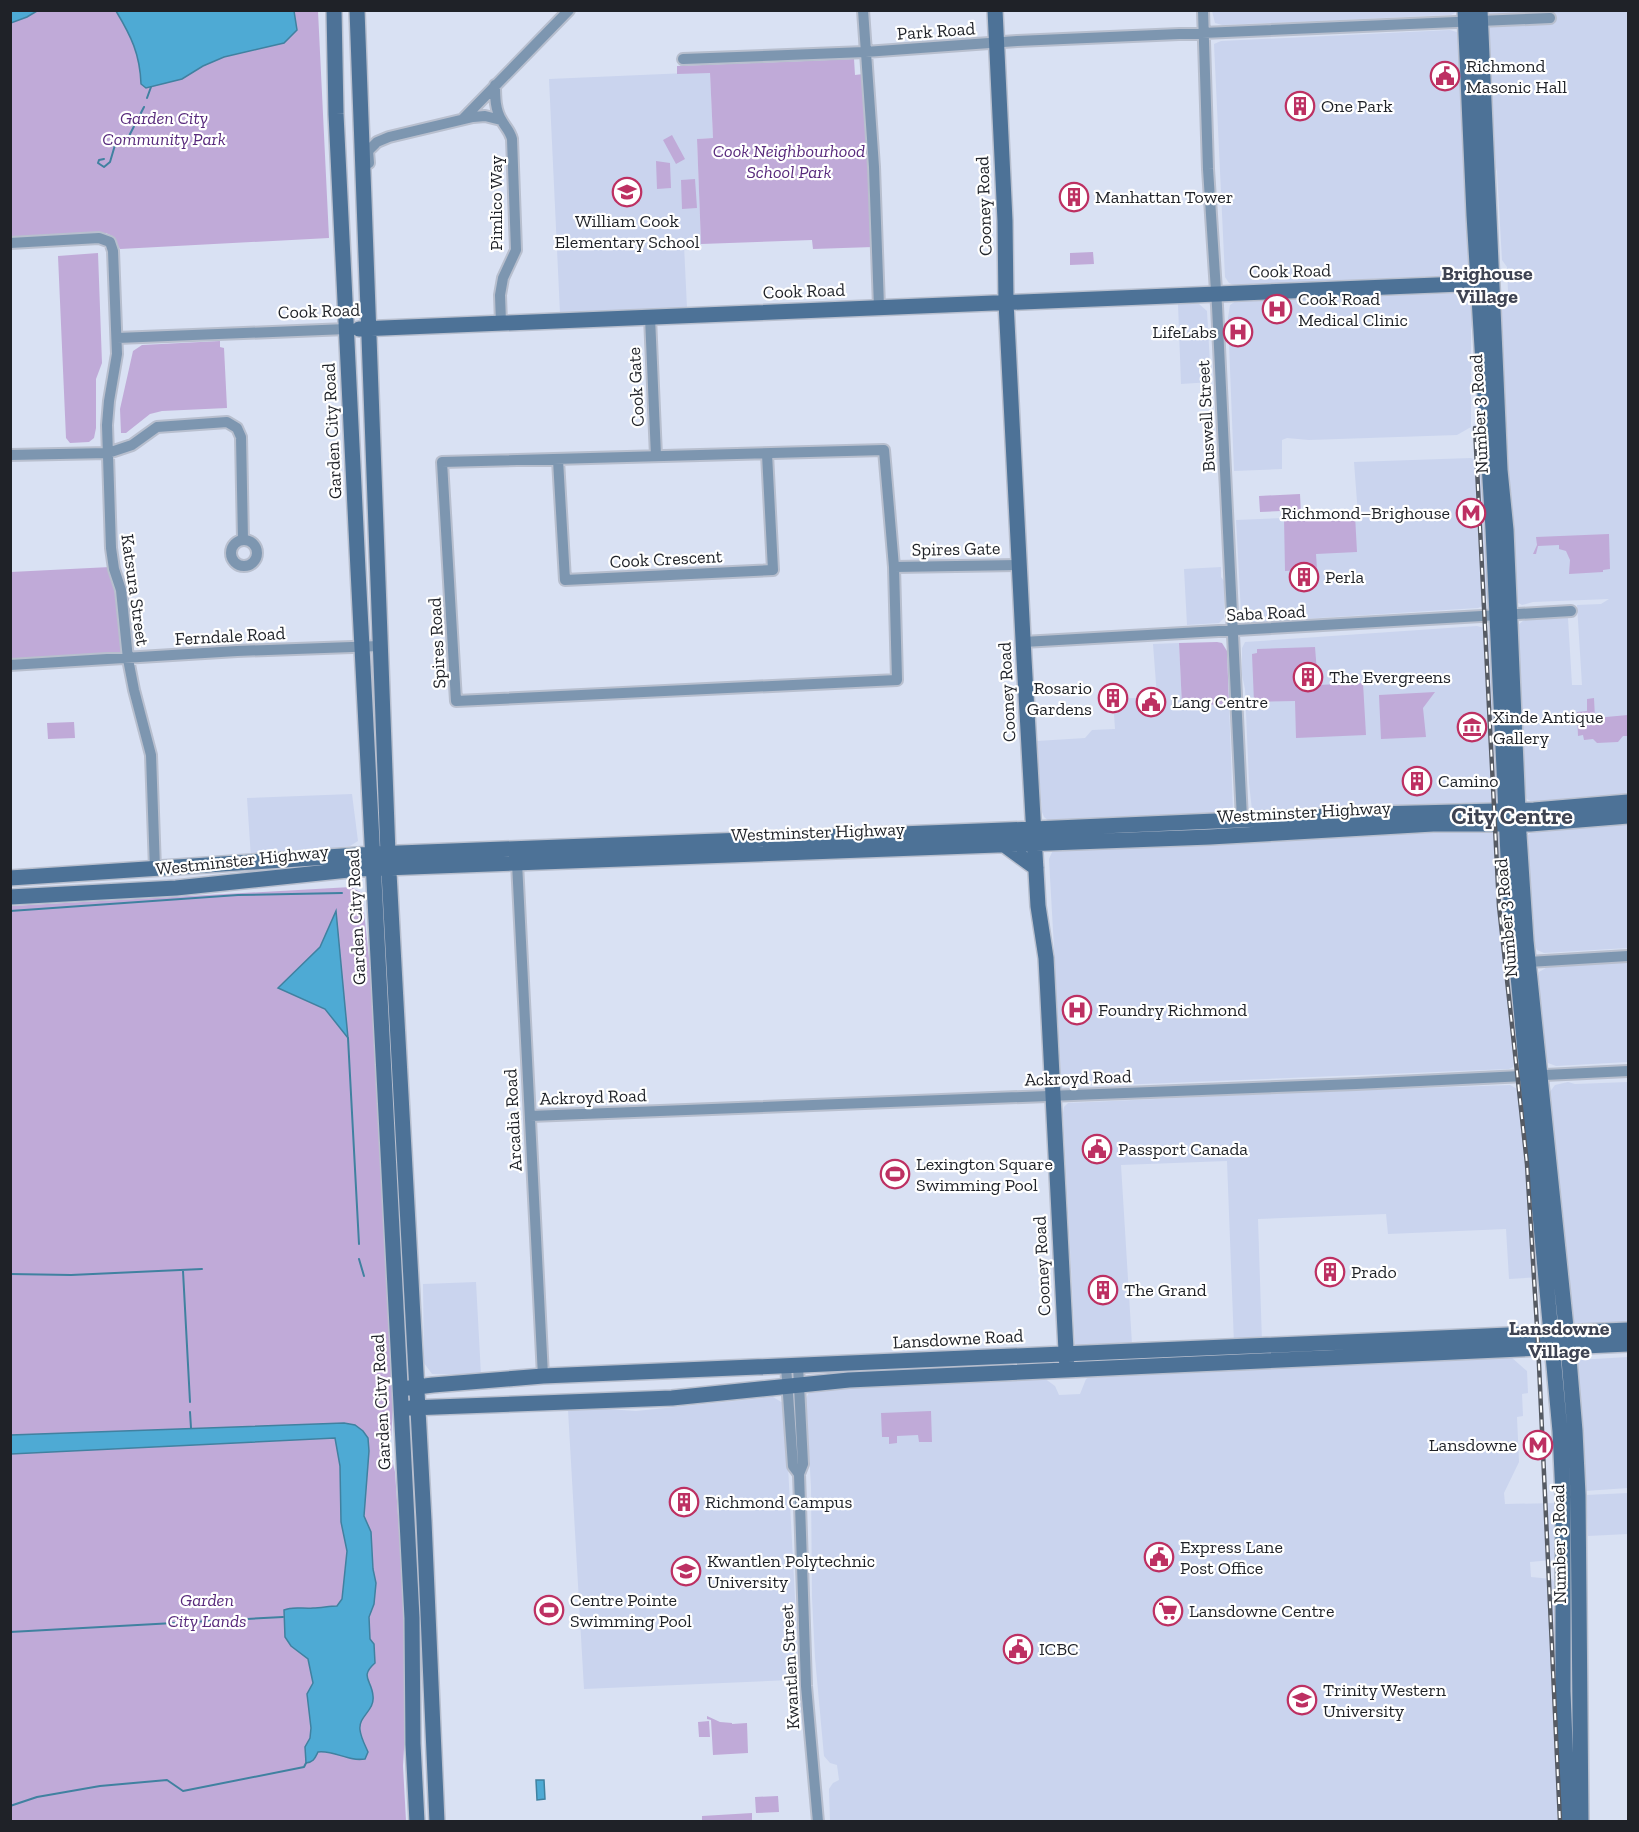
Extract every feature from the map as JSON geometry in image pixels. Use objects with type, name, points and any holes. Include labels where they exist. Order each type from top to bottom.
[{"type":"main road","name":"Garden City Road","points":[[334,10],[334,78],[362,646],[381,861],[417,1387],[437,1821]]},
{"type":"main road","name":"Garden City Road","points":[[357,10],[380,646],[381,861],[400,1400],[412,1618],[413,1744],[417,1821]]},
{"type":"main road","name":"Cooney Road","points":[[995,10],[1005,221],[1006,302],[1023,642],[1036,868],[1040,921],[1046,958],[1067,1370]]},
{"type":"main road","name":"Number 3 Road","points":[[1473,16],[1485,283],[1491,494],[1503,615],[1512,817],[1511,911],[1567,1340],[1578,1495],[1581,1821]]},
{"type":"main road","name":"Cook Road","points":[[347,329],[1485,283]]},
{"type":"main road","name":"Westminster Highway","points":[[10,878],[155,868],[1034,836],[1269,834],[1512,817],[1629,802]]},
{"type":"main road","name":"Westminster Highway","points":[[10,897],[176,888],[308,873],[381,861],[517,863],[1003,844],[1034,836],[1242,819],[1629,816]]},
{"type":"main road","name":"Number 3 Road","points":[[1512,817],[1528,962],[1550,1341],[1560,1431],[1563,1690],[1568,1821]]},
{"type":"main road","points":[[1003,844],[1036,868]]},
{"type":"main road","name":"Lansdowne Road","points":[[1550,1341],[1066,1354],[543,1376],[417,1387],[408,1389],[400,1400],[409,1408],[418,1409],[672,1398],[793,1384],[1067,1370],[1567,1340],[1629,1330]]},
{"type":"main road","name":"Lansdowne Road","points":[[1567,1340],[1629,1344]]},
{"type":"street","points":[[463,119],[569,10]]},
{"type":"street","points":[[863,10],[874,168],[879,307]]},
{"type":"street","name":"Buswell Street","points":[[1203,10],[1208,169],[1217,293],[1242,819]]},
{"type":"street","name":"Park Road","points":[[683,59],[865,52],[1473,16],[1550,18]]},
{"type":"street","name":"Pimlico Way","points":[[495,85],[495,101],[501,120],[507,126],[512,139],[516,250],[503,278],[500,295],[501,322]]},
{"type":"street","points":[[366,229],[371,218],[368,151],[373,145],[389,137],[463,119],[485,116],[501,120]]},
{"type":"street","name":"Katsura Street","points":[[10,243],[99,238],[110,242],[113,251],[117,338],[116,367],[109,401],[111,548],[114,569],[121,590],[129,650],[128,659],[151,755],[155,868]]},
{"type":"street","name":"Cook Gate","points":[[650,317],[656,456]]},
{"type":"street","name":"Cook Road","points":[[117,338],[347,329]]},
{"type":"street","points":[[10,455],[108,453],[132,445],[157,428],[227,422],[237,428],[241,437],[243,540]]},
{"type":"street","name":"Spires Road","points":[[884,450],[894,567],[897,680],[456,701],[442,462],[767,454],[884,450]]},
{"type":"street","name":"Cook Crescent","points":[[558,460],[565,580],[773,570],[767,454]]},
{"type":"street","name":"Spires Gate","points":[[894,567],[1019,565]]},
{"type":"street","name":"Saba Road","points":[[1023,642],[1234,632],[1571,611]]},
{"type":"street","name":"Ferndale Road","points":[[10,665],[237,651],[380,646]]},
{"type":"street","name":"Arcadia Road","points":[[517,863],[543,1376]]},
{"type":"street","points":[[1528,962],[1629,956]]},
{"type":"street","name":"Ackroyd Road","points":[[530,1116],[1629,1071]]},
{"type":"street","name":"Kwantlen Street","points":[[792,1366],[793,1466],[799,1474],[806,1686],[818,1821]]},
{"type":"shaded area","points":[[1212,11],[1459,11],[1451,15],[1222,25],[1215,23]]},
{"type":"shaded area","points":[[1488,11],[1628,11],[1628,797],[1534,803],[1524,794],[1517,626],[1524,620],[1568,618],[1572,685],[1582,685],[1577,605],[1601,604],[1609,599],[1533,602],[1522,605],[1515,601],[1501,300],[1504,293],[1508,291],[1507,267],[1502,260],[1497,172],[1491,144],[1486,39],[1489,34]]},
{"type":"shaded area","points":[[1450,30],[1460,33],[1471,272],[1463,275],[1234,285],[1229,283],[1225,277],[1214,44],[1221,41]]},
{"type":"shaded area","name":"William Cook Elementary School","points":[[710,72],[713,138],[697,139],[701,244],[684,245],[687,308],[560,313],[549,79]]},
{"type":"shaded area","points":[[1472,294],[1476,303],[1471,330],[1471,427],[1457,435],[1309,440],[1287,438],[1282,440],[1282,469],[1234,471],[1228,318],[1230,305],[1236,301]]},
{"type":"shaded area","points":[[1178,304],[1199,304],[1207,311],[1211,382],[1181,384]]},
{"type":"shaded area","points":[[1471,458],[1478,461],[1481,466],[1488,596],[1483,606],[1252,622],[1241,613],[1236,520],[1358,515],[1354,462]]},
{"type":"shaded area","points":[[1221,567],[1221,577],[1224,581],[1224,618],[1219,623],[1187,625],[1184,569]]},
{"type":"shaded area","points":[[1477,626],[1484,628],[1490,637],[1496,798],[1490,805],[1257,813],[1252,810],[1245,689],[1242,675],[1242,648],[1245,642]]},
{"type":"shaded area","points":[[1179,643],[1182,705],[1229,704],[1233,811],[1229,814],[1049,821],[1042,812],[1037,741],[1085,738],[1092,730],[1115,729],[1113,699],[1157,697],[1153,644]]},
{"type":"shaded area","points":[[352,794],[358,841],[350,846],[251,858],[247,798]]},
{"type":"shaded area","points":[[1628,824],[1628,948],[1544,953],[1537,950],[1533,942],[1528,835],[1536,829]]},
{"type":"shaded area","points":[[1489,831],[1497,834],[1500,842],[1504,916],[1517,1057],[1513,1067],[1509,1069],[1142,1084],[1070,1085],[1063,1081],[1049,859],[1053,850],[1230,840]]},
{"type":"shaded area","points":[[1628,961],[1628,1062],[1556,1066],[1548,1063],[1545,1057],[1537,980],[1539,972],[1551,965]]},
{"type":"shaded area","points":[[1568,1082],[1575,1084],[1628,1082],[1628,1326],[1577,1327],[1572,1322],[1549,1093],[1555,1085]]},
{"type":"shaded area","points":[[1510,1085],[1521,1091],[1540,1277],[1509,1279],[1506,1229],[1388,1234],[1386,1214],[1258,1219],[1262,1342],[1234,1344],[1227,1161],[1121,1165],[1132,1344],[1078,1347],[1075,1344],[1063,1113],[1068,1103]]},
{"type":"shaded area","points":[[476,1282],[481,1375],[432,1374],[424,1363],[423,1284]]},
{"type":"shaded area","name":"Lansdowne Centre","points":[[1511,1357],[1527,1371],[1528,1393],[1522,1394],[1523,1416],[1517,1417],[1519,1462],[1504,1493],[1505,1504],[1558,1503],[1556,1557],[1551,1560],[1530,1562],[1531,1577],[1552,1579],[1557,1590],[1557,1821],[830,1821],[829,1789],[839,1780],[837,1765],[830,1763],[824,1756],[815,1658],[811,1487],[806,1398],[810,1391],[816,1388],[1044,1378],[1055,1386],[1059,1395],[1080,1394],[1086,1379],[1094,1374]]},
{"type":"shaded area","points":[[1628,1357],[1628,1488],[1585,1491],[1577,1360]]},
{"type":"shaded area","name":"Kwantlen Polytechnic University","points":[[773,1397],[783,1403],[785,1409],[799,1674],[797,1678],[584,1689],[568,1410],[636,1411]]},
{"type":"shaded area","points":[[1628,1493],[1628,1534],[1588,1536],[1586,1495]]},
{"type":"green space","name":"Garden City Community Park","points":[[11,11],[318,11],[329,238],[120,249],[112,236],[106,233],[11,238]]},
{"type":"green space","name":"Cook Neighbourhood School Park","points":[[854,59],[855,75],[863,74],[873,247],[813,249],[812,240],[701,244],[697,139],[713,138],[710,73],[677,74],[677,66]]},
{"type":"green space","points":[[672,135],[685,159],[676,164],[663,140]]},
{"type":"green space","points":[[656,161],[670,163],[671,188],[657,189]]},
{"type":"green space","points":[[695,179],[697,208],[682,209],[681,180]]},
{"type":"green space","points":[[1093,252],[1094,264],[1070,265],[1070,253]]},
{"type":"green space","points":[[98,253],[102,363],[96,379],[96,428],[94,438],[89,442],[70,443],[66,438],[58,256]]},
{"type":"green space","points":[[220,341],[220,347],[224,348],[227,408],[162,411],[150,414],[126,433],[121,433],[120,409],[133,351],[142,345]]},
{"type":"green space","points":[[1300,494],[1301,515],[1281,516],[1281,511],[1260,512],[1259,496]]},
{"type":"green space","points":[[1355,515],[1357,552],[1316,554],[1317,569],[1285,571],[1284,518]]},
{"type":"green space","points":[[1609,534],[1610,569],[1603,570],[1603,572],[1569,574],[1570,560],[1566,551],[1559,549],[1559,545],[1538,546],[1536,554],[1533,554],[1537,545],[1536,537]]},
{"type":"green space","points":[[110,567],[125,647],[122,652],[117,655],[11,659],[11,572]]},
{"type":"green space","points":[[1179,643],[1222,643],[1227,651],[1229,704],[1182,706]]},
{"type":"green space","points":[[1315,647],[1318,685],[1363,683],[1366,735],[1296,738],[1295,701],[1254,702],[1252,654],[1257,653],[1257,649]]},
{"type":"green space","points":[[1435,692],[1423,708],[1426,737],[1381,739],[1379,695]]},
{"type":"green space","points":[[1594,698],[1595,718],[1628,715],[1628,736],[1623,736],[1618,742],[1597,743],[1593,739],[1584,740],[1583,735],[1578,736],[1577,712],[1587,711],[1587,699]]},
{"type":"green space","points":[[74,722],[75,738],[48,739],[47,723]]},
{"type":"green space","name":"Garden City Lands","points":[[351,887],[362,893],[372,986],[394,1391],[391,1439],[388,1439],[389,1455],[391,1455],[395,1472],[404,1602],[406,1715],[403,1766],[406,1821],[11,1822],[11,906]]},
{"type":"green space","points":[[931,1411],[932,1442],[919,1442],[918,1435],[897,1436],[897,1443],[889,1444],[889,1437],[882,1437],[881,1413]]},
{"type":"green space","points":[[707,1716],[720,1722],[747,1723],[748,1753],[713,1755],[711,1720],[707,1719]]},
{"type":"green space","points":[[709,1721],[710,1737],[699,1737],[698,1722]]},
{"type":"green space","points":[[778,1796],[779,1812],[756,1813],[755,1797]]},
{"type":"green space","points":[[752,1813],[752,1821],[702,1821],[702,1816]]},
{"type":"water","points":[[11,10],[37,10],[37,11],[11,23]]},
{"type":"water","points":[[116,11],[294,11],[297,30],[284,43],[224,57],[182,79],[146,88],[141,84],[139,63],[134,46]]},
{"type":"water","points":[[336,911],[348,1038],[325,1009],[278,988],[320,947]]},
{"type":"water","points":[[344,1423],[355,1425],[363,1431],[368,1438],[369,1451],[364,1516],[371,1532],[376,1583],[374,1604],[369,1617],[370,1639],[374,1644],[375,1663],[367,1675],[373,1696],[372,1706],[360,1725],[362,1739],[368,1752],[365,1759],[359,1759],[318,1752],[313,1761],[306,1763],[305,1747],[310,1738],[311,1728],[307,1694],[313,1683],[308,1659],[291,1646],[285,1637],[284,1610],[337,1606],[342,1599],[347,1551],[341,1522],[340,1466],[335,1438],[11,1454],[11,1435]]},
{"type":"water","points":[[536,1780],[544,1780],[545,1799],[537,1800]]},
{"type":"waterway","points":[[147,98],[151,87]]},
{"type":"waterway","points":[[104,159],[99,160],[98,163],[104,167],[110,162],[115,145],[129,136],[144,107]]},
{"type":"waterway","points":[[10,911],[238,895],[342,893]]},
{"type":"waterway","points":[[348,1038],[359,1244]]},
{"type":"waterway","points":[[359,1259],[364,1276]]},
{"type":"waterway","points":[[10,1274],[71,1275],[202,1269]]},
{"type":"waterway","points":[[183,1271],[190,1402]]},
{"type":"waterway","points":[[190,1412],[191,1428]]},
{"type":"waterway","points":[[10,1632],[283,1617]]},
{"type":"waterway","points":[[10,1806],[37,1797],[100,1786],[167,1780],[183,1791],[304,1767],[306,1763]]},
{"type":"railway","points":[[1475,428],[1499,906],[1527,1164],[1538,1343],[1560,1822]]},
{"type":"place","name":"Richmond Masonic Hall","points":[[1445,76]]},
{"type":"place","name":"One Park","points":[[1300,106]]},
{"type":"place","name":"William Cook Elementary School","points":[[627,192]]},
{"type":"place","name":"Manhattan Tower","points":[[1074,197]]},
{"type":"place","name":"Cook Road Medical Clinic","points":[[1277,309]]},
{"type":"place","name":"LifeLabs","points":[[1238,332]]},
{"type":"place","name":"Richmond–Brighouse","points":[[1471,513]]},
{"type":"place","name":"Perla","points":[[1304,577]]},
{"type":"place","name":"The Evergreens","points":[[1308,677]]},
{"type":"place","name":"Rosario Gardens","points":[[1113,698]]},
{"type":"place","name":"Lang Centre","points":[[1151,702]]},
{"type":"place","name":"Xinde Antique Gallery","points":[[1472,727]]},
{"type":"place","name":"Camino","points":[[1417,781]]},
{"type":"place","name":"Foundry Richmond","points":[[1077,1010]]},
{"type":"place","name":"Passport Canada","points":[[1097,1149]]},
{"type":"place","name":"Lexington Square Swimming Pool","points":[[895,1174]]},
{"type":"place","name":"Prado","points":[[1330,1272]]},
{"type":"place","name":"The Grand","points":[[1103,1290]]},
{"type":"place","name":"Lansdowne","points":[[1538,1445]]},
{"type":"place","name":"Richmond Campus","points":[[684,1502]]},
{"type":"place","name":"Express Lane Post Office","points":[[1159,1557]]},
{"type":"place","name":"Kwantlen Polytechnic University","points":[[686,1571]]},
{"type":"place","name":"Centre Pointe Swimming Pool","points":[[549,1610]]},
{"type":"place","name":"Lansdowne Centre","points":[[1168,1611]]},
{"type":"place","name":"ICBC","points":[[1018,1649]]},
{"type":"place","name":"Trinity Western University","points":[[1302,1700]]},
{"type":"district","name":"Brighouse Village","points":[[1487,284]]},
{"type":"district","name":"City Centre","points":[[1512,815]]},
{"type":"district","name":"Lansdowne Village","points":[[1559,1340]]}]
